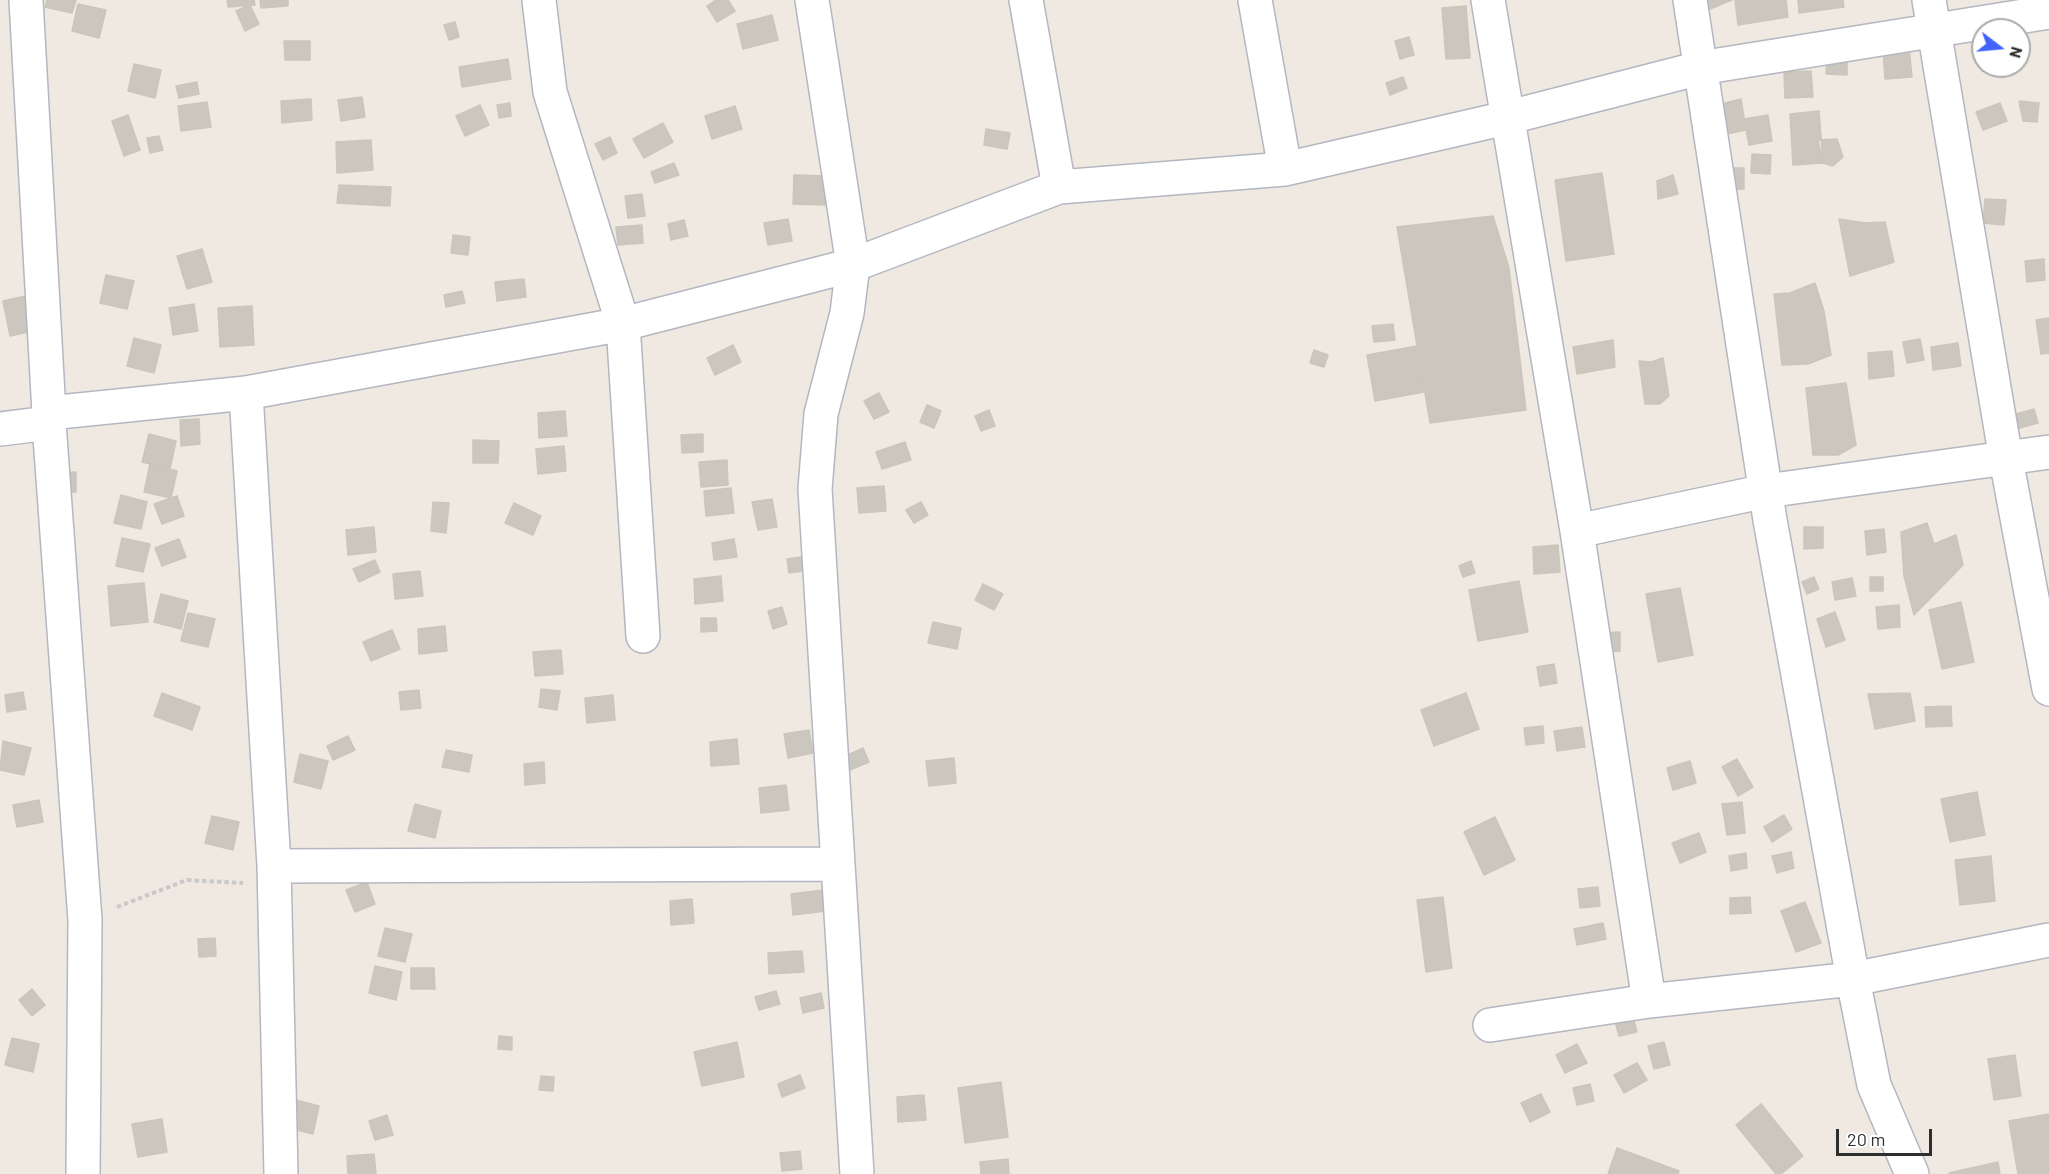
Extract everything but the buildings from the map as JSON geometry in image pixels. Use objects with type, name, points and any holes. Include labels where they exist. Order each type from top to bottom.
[{"type":"street","points":[[26,0],[49,418],[85,920],[83,1174]]},
{"type":"street","points":[[539,0],[550,92],[623,324],[643,636]]},
{"type":"street","points":[[812,0],[853,265],[847,313],[821,414],[816,489],[857,1174]]},
{"type":"street","points":[[1026,0],[1059,187]]},
{"type":"street","points":[[1255,0],[1285,169]]},
{"type":"street","points":[[1488,0],[1577,531],[1649,1001]]},
{"type":"street","points":[[1690,0],[1766,491],[1852,979],[1874,1085],[1912,1174]]},
{"type":"street","points":[[0,429],[49,418],[246,393],[623,324],[853,265],[1059,187],[1285,169],[1506,118],[1700,68],[1932,15],[2049,12]]},
{"type":"street","points":[[1932,15],[2006,459],[2049,689]]},
{"type":"street","points":[[246,393],[274,880],[281,1174]]},
{"type":"street","points":[[1577,531],[1766,491],[2049,452]]},
{"type":"street","points":[[274,880],[838,864]]},
{"type":"street","points":[[1490,1025],[1649,1001],[1852,979],[2049,940]]},
{"type":"path","points":[[85,920],[187,880],[239,882],[274,880]]}]
